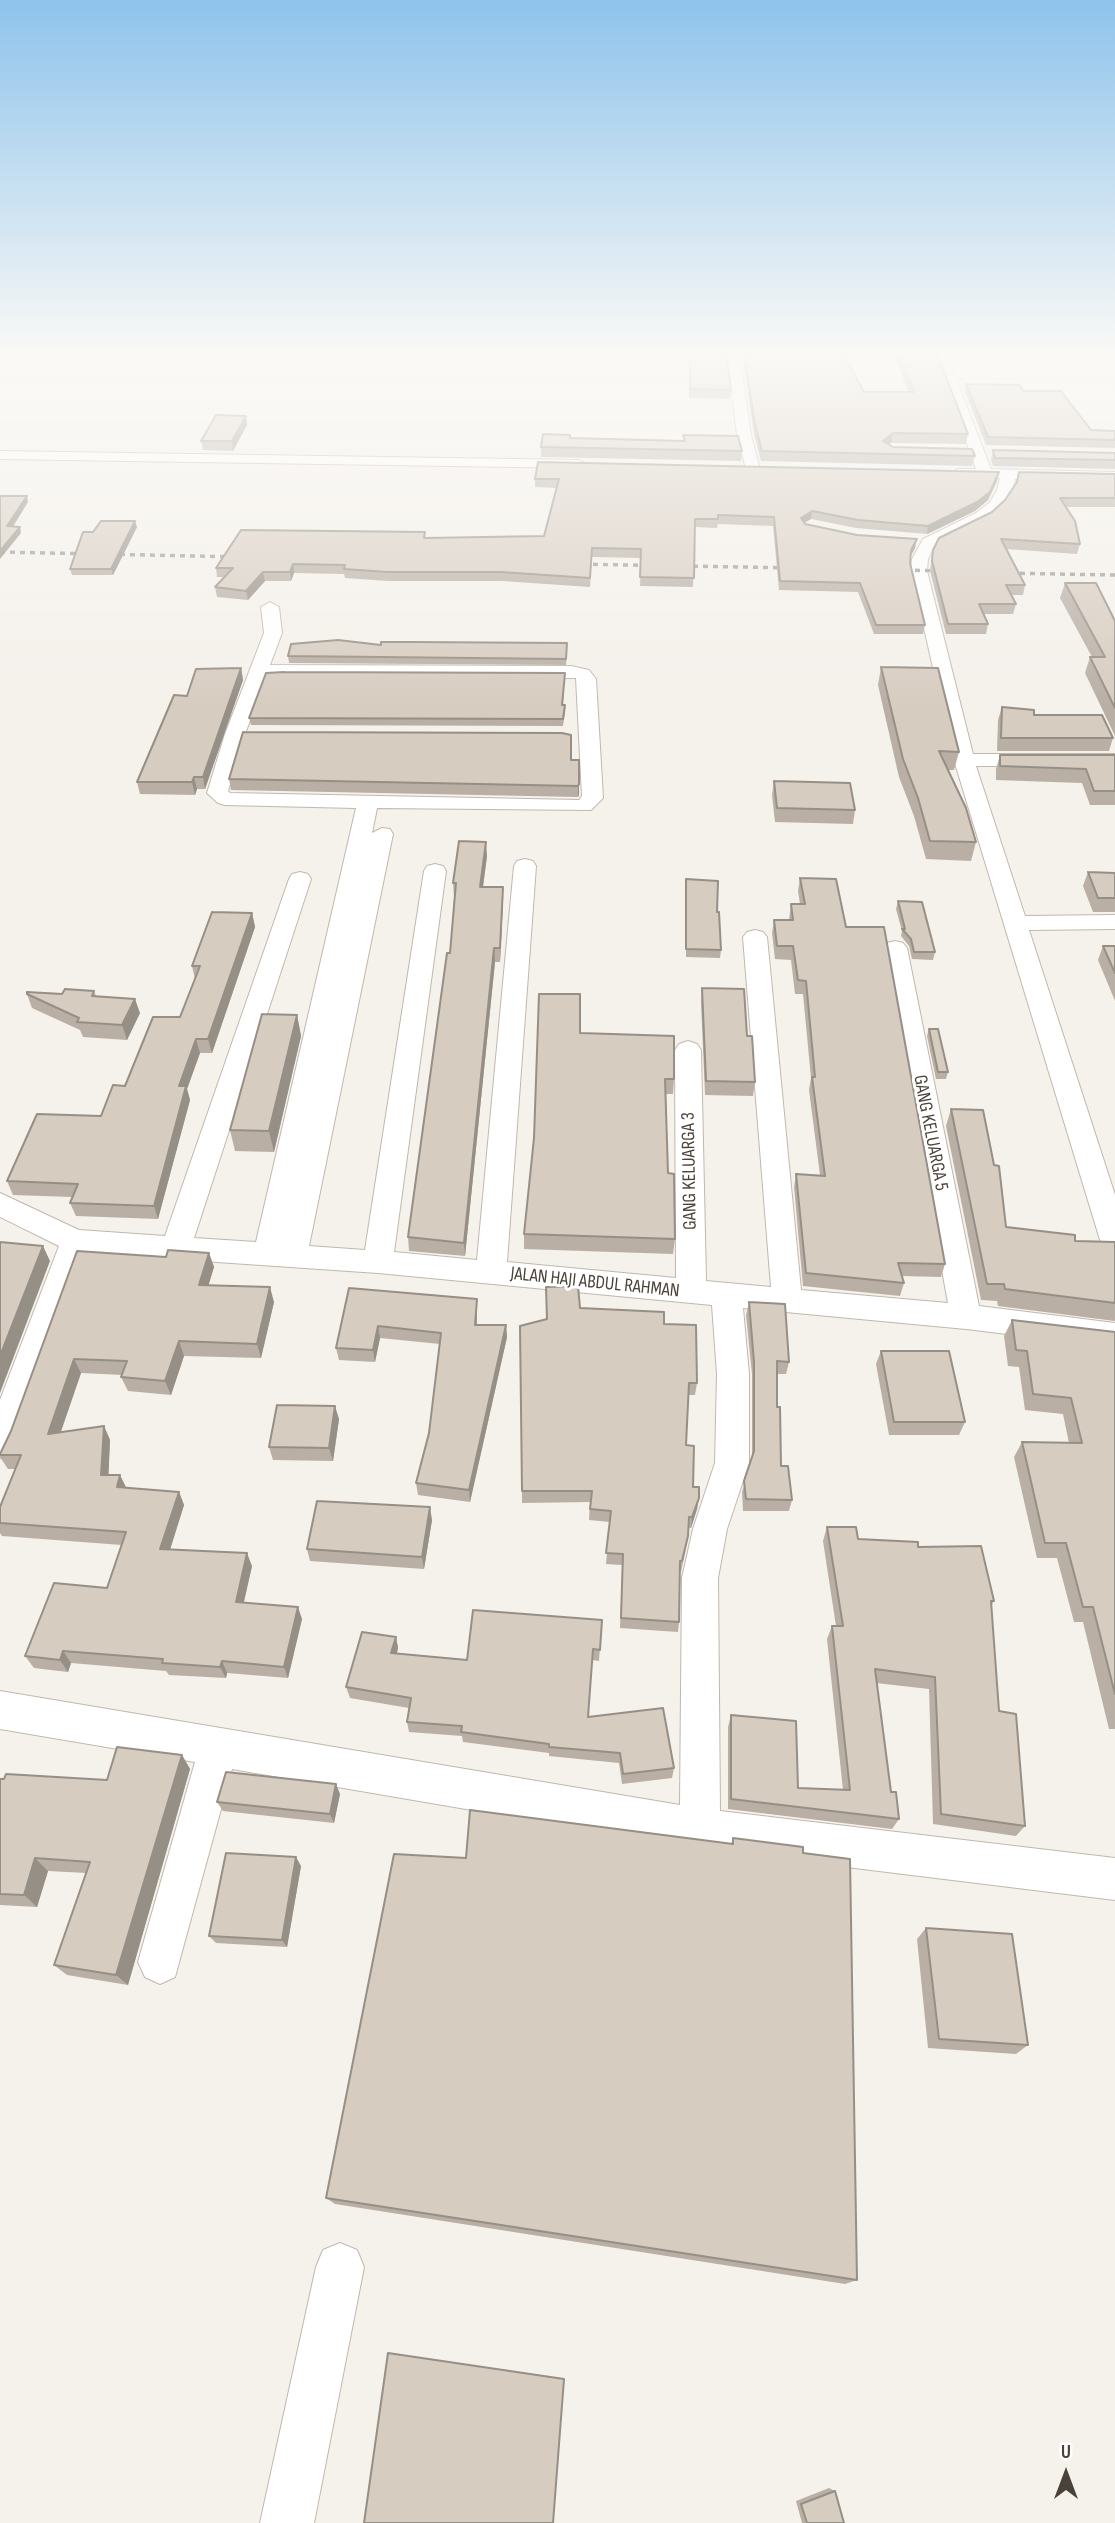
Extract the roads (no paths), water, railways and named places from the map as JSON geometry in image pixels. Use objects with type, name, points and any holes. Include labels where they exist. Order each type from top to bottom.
[{"type":"street","points":[[944,472],[1008,474],[1068,471]]},
{"type":"street","points":[[1086,471],[1115,476]]},
{"type":"street","points":[[1008,474],[1002,497],[990,511],[918,541],[919,571],[964,760],[1115,1240]]},
{"type":"street","points":[[261,671],[582,674],[587,679],[583,735],[593,798],[584,806],[225,799],[217,793],[235,734],[261,671],[273,633],[270,607]]},
{"type":"street","points":[[235,734],[262,734]]},
{"type":"street","points":[[964,760],[1115,760]]},
{"type":"street","points":[[280,1255],[378,803]]},
{"type":"street","points":[[491,1272],[525,866]]},
{"type":"street","points":[[378,1262],[435,871]]},
{"type":"street","points":[[176,1247],[300,879]]},
{"type":"street","points":[[1015,923],[1115,922]]},
{"type":"street","points":[[755,937],[787,1300]]},
{"type":"street","name":"GANG KELUARGA 5","points":[[895,948],[966,1317]]},
{"type":"street","name":"GANG KELUARGA 3","points":[[688,1050],[691,1292]]},
{"type":"street","points":[[0,1204],[75,1241],[0,1444]]},
{"type":"street","name":"JALAN HAJI ABDUL RAHMAN","points":[[75,1241],[491,1272],[966,1317],[1115,1335]]},
{"type":"street","points":[[700,1829],[701,1578],[710,1529],[732,1463],[733,1374],[727,1296]]},
{"type":"street","points":[[0,1710],[700,1829],[1115,1879]]},
{"type":"street","points":[[160,1962],[218,1748]]},
{"type":"street","points":[[287,2523],[340,2267]]},
{"type":"railway","points":[[0,552],[244,557]]},
{"type":"railway","points":[[573,564],[797,568]]},
{"type":"railway","points":[[895,570],[951,571]]},
{"type":"railway","points":[[1000,573],[1115,575]]}]
